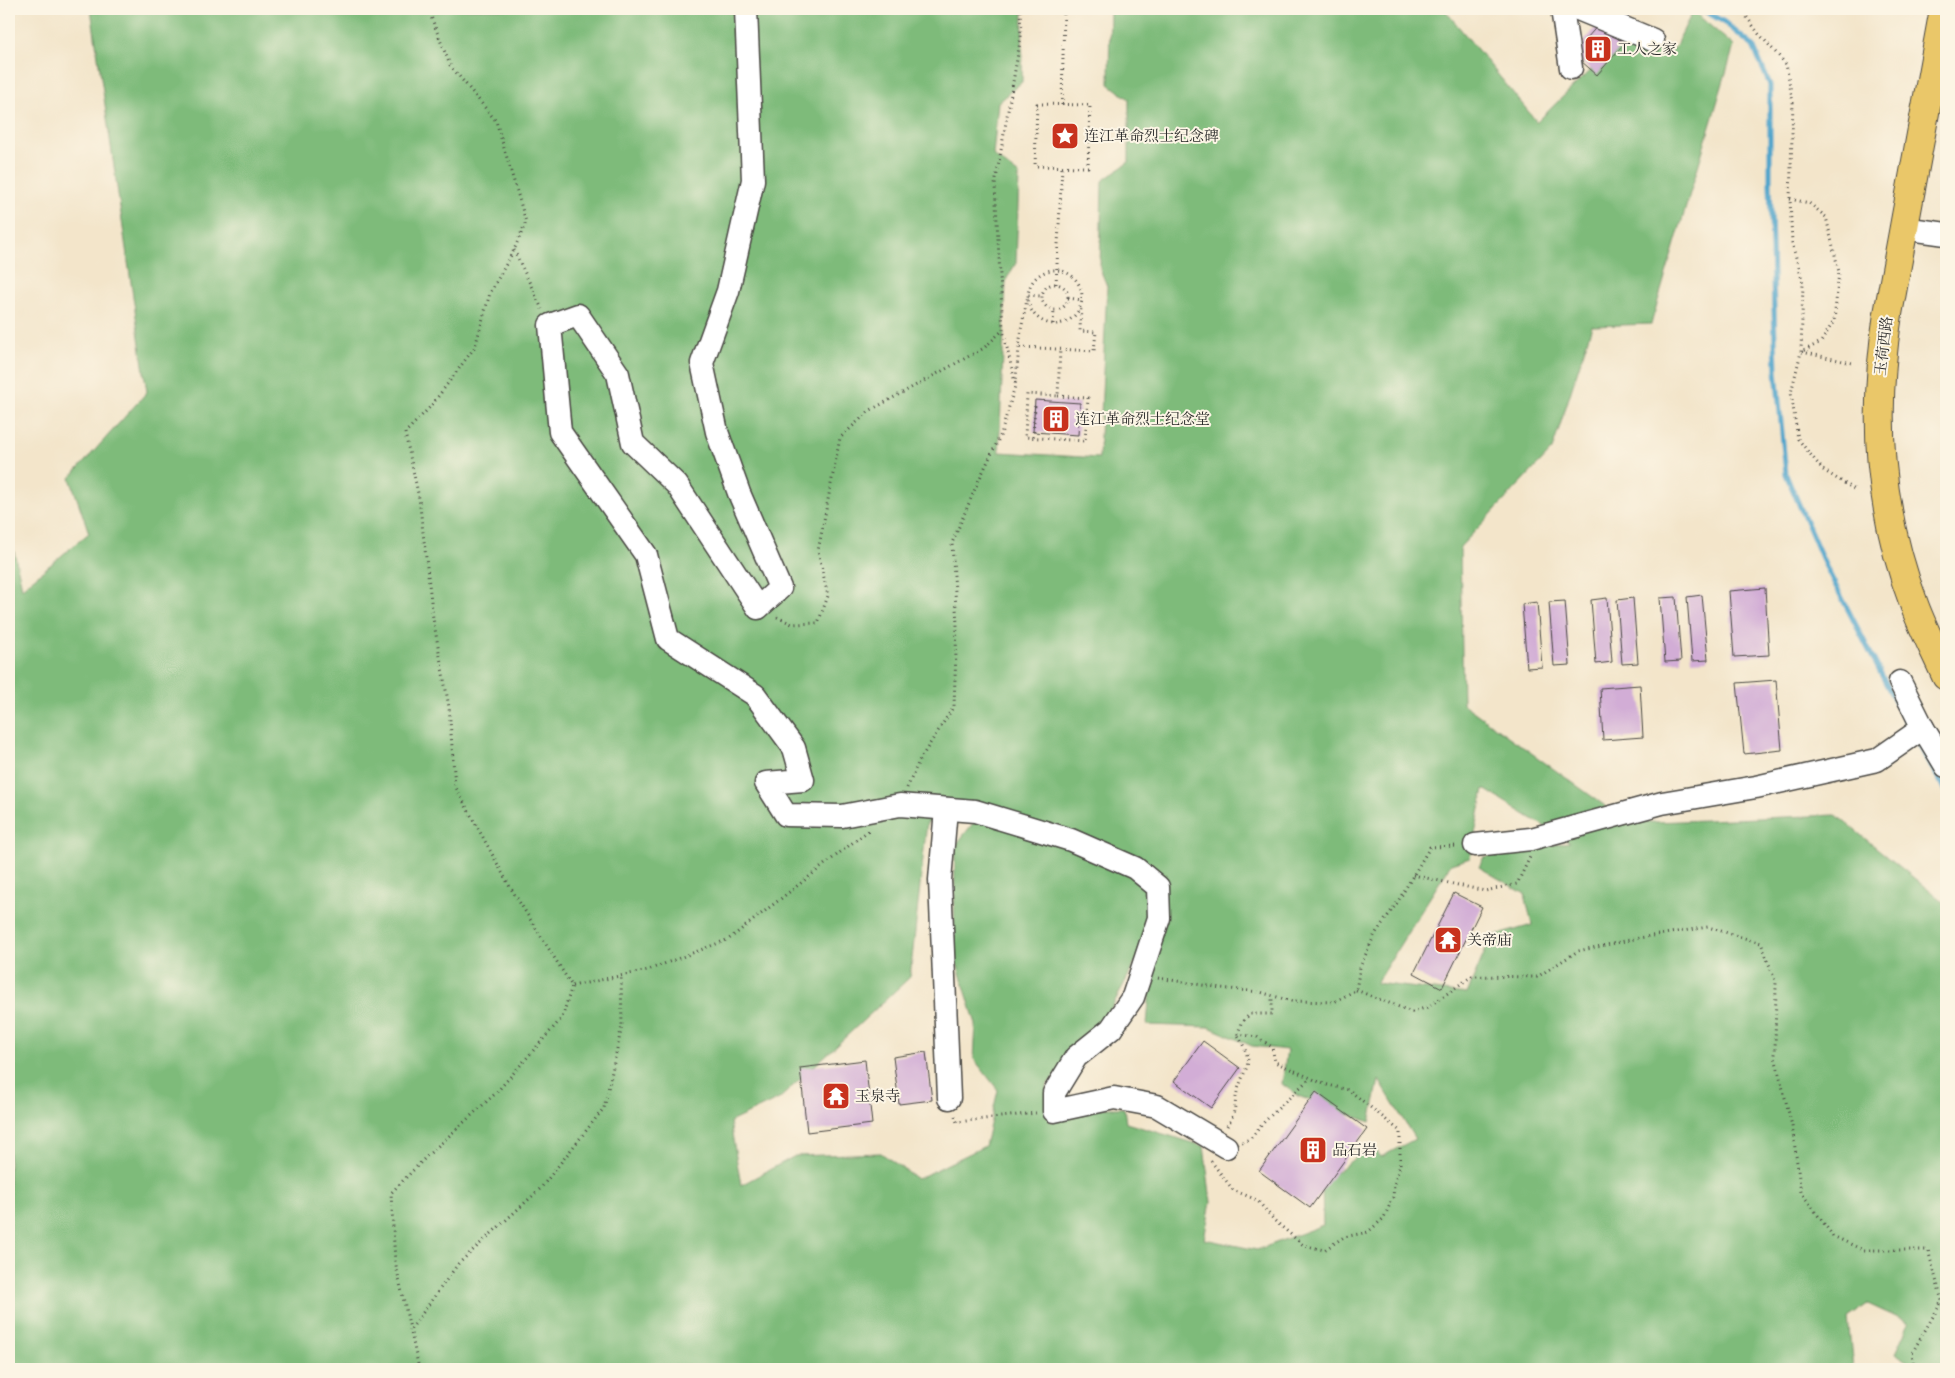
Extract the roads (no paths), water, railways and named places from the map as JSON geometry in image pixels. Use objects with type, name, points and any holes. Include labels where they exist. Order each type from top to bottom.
[{"type":"main road","name":"玉荷西路","points":[[1944,9],[1903,228],[1881,363],[1878,406],[1882,470],[1897,549],[1921,622],[1946,676]]},
{"type":"street","points":[[746,9],[753,180],[728,291],[702,363],[717,432],[739,493],[780,588],[758,608],[677,485],[633,442],[618,374],[578,315],[550,325],[560,432],[646,555],[668,639],[756,695],[794,748],[803,780],[766,783],[786,815],[842,816],[900,805],[975,812],[1071,840],[1135,868],[1158,887],[1159,918],[1133,996],[1111,1029],[1076,1057],[1054,1093],[1054,1111],[1114,1098],[1157,1106],[1215,1141]]},
{"type":"street","points":[[1562,9],[1571,68]]},
{"type":"street","points":[[1578,9],[1627,18],[1653,40]]},
{"type":"street","points":[[1903,228],[1946,234]]},
{"type":"street","points":[[1900,682],[1914,734],[1943,751]]},
{"type":"street","points":[[1475,845],[1531,839],[1662,803],[1756,787],[1877,760],[1914,734]]},
{"type":"street","points":[[946,809],[940,880],[949,1098]]},
{"type":"waterway","points":[[1701,9],[1724,22],[1753,46],[1770,85],[1770,184],[1776,371],[1786,474],[1825,565],[1910,730]]},
{"type":"waterway","points":[[1915,740],[1946,791]]},
{"type":"place","name":"工人之家","points":[[1598,49]]},
{"type":"place","name":"连江革命烈士纪念碑","points":[[1065,136]]},
{"type":"place","name":"连江革命烈士纪念堂","points":[[1056,419]]},
{"type":"place","name":"关帝庙","points":[[1448,940]]},
{"type":"place","name":"玉泉寺","points":[[836,1096]]},
{"type":"place","name":"品石岩","points":[[1313,1150]]}]
